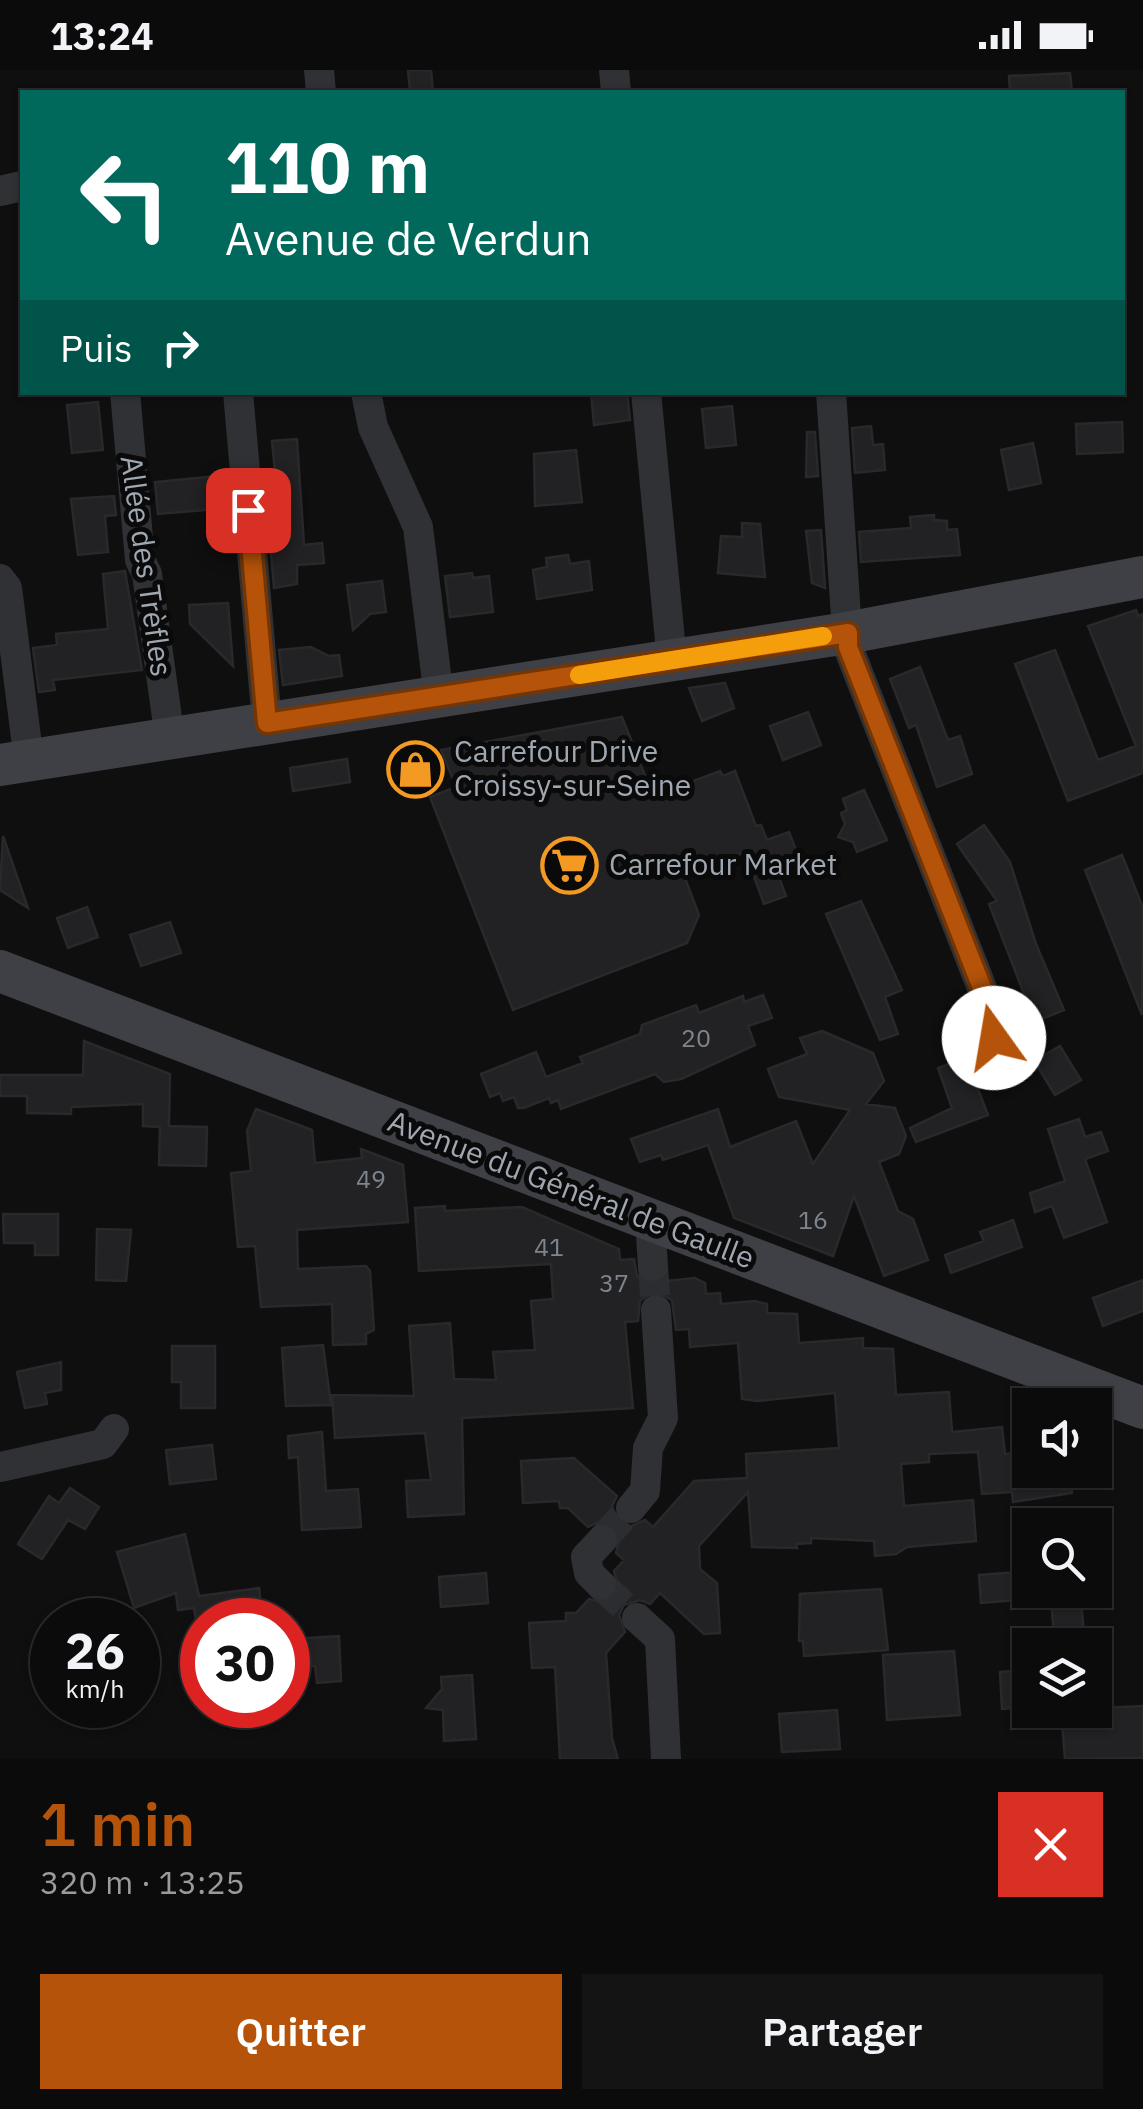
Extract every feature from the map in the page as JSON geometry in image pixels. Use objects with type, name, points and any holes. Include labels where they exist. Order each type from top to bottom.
[{"type":"main road","points":[[14,763],[848,633],[1143,577]]},
{"type":"main road","name":"Avenue du Général de Gaulle","points":[[0,971],[1143,1408]]},
{"type":"street","name":"Allée des Trèfles","points":[[125,395],[140,560],[147,574],[170,739]]},
{"type":"street","points":[[238,395],[267,723]]},
{"type":"street","points":[[367,395],[373,428],[418,527],[439,698]]},
{"type":"street","points":[[646,395],[672,661]]},
{"type":"street","points":[[831,395],[848,647],[993,1016],[994,1038]]},
{"type":"street","points":[[0,579],[7,588],[14,763]]},
{"type":"street","points":[[650,1220],[652,1266]]},
{"type":"street","points":[[630,1508],[646,1492],[648,1448],[663,1418],[656,1310]]},
{"type":"street","points":[[0,1467],[103,1444],[114,1428]]},
{"type":"street","points":[[601,1585],[589,1574],[586,1557],[602,1540]]},
{"type":"street","points":[[637,1618],[660,1639],[666,1759]]},
{"type":"building","points":[[408,70],[431,70],[433,90],[410,90]]},
{"type":"building","points":[[1070,73],[1072,90],[1010,90],[1009,76]]},
{"type":"building","points":[[591,395],[627,395],[630,420],[594,425]]},
{"type":"building","points":[[98,402],[103,450],[72,453],[67,405]]},
{"type":"building","points":[[732,406],[736,445],[706,448],[702,409]]},
{"type":"building","points":[[1122,422],[1123,452],[1077,454],[1076,424]]},
{"type":"building","points":[[871,426],[873,445],[883,444],[885,470],[855,473],[852,428]]},
{"type":"building","points":[[807,432],[815,432],[818,476],[806,477]]},
{"type":"building","points":[[297,439],[304,545],[322,543],[324,563],[297,565],[297,584],[274,588],[264,473],[275,472],[272,441]]},
{"type":"building","points":[[1033,443],[1041,483],[1009,490],[1001,450]]},
{"type":"building","points":[[576,450],[582,502],[535,506],[534,454]]},
{"type":"building","points":[[226,475],[229,508],[158,514],[155,482]]},
{"type":"building","points":[[114,496],[116,515],[105,516],[108,552],[78,555],[71,499]]},
{"type":"building","points":[[934,515],[934,520],[947,521],[947,530],[957,529],[960,555],[861,562],[859,532],[911,528],[910,517]]},
{"type":"building","points":[[742,523],[760,524],[765,577],[718,573],[721,536],[742,537]]},
{"type":"building","points":[[821,530],[825,588],[812,583],[806,531]]},
{"type":"building","points":[[568,555],[570,564],[589,561],[592,590],[537,599],[533,570],[547,567],[546,558]]},
{"type":"building","points":[[125,571],[142,670],[53,680],[55,690],[39,692],[33,648],[57,645],[56,634],[108,629],[103,574]]},
{"type":"building","points":[[472,573],[473,578],[489,576],[493,612],[450,617],[445,576]]},
{"type":"building","points":[[382,581],[386,612],[370,614],[353,630],[347,585]]},
{"type":"building","points":[[228,603],[233,666],[190,624],[189,605]]},
{"type":"building","points":[[1136,610],[1138,616],[1143,614],[1143,773],[1068,801],[1015,664],[1055,650],[1098,760],[1136,746],[1088,626]]},
{"type":"building","points":[[311,647],[329,656],[339,655],[342,676],[283,685],[279,650]]},
{"type":"building","points":[[920,667],[948,740],[960,736],[972,774],[937,787],[916,725],[909,728],[890,679]]},
{"type":"building","points":[[725,683],[734,708],[702,721],[689,688]]},
{"type":"building","points":[[808,712],[821,745],[783,760],[770,726]]},
{"type":"building","points":[[622,717],[653,796],[720,771],[723,776],[735,771],[756,826],[761,825],[767,840],[789,832],[798,855],[774,864],[786,896],[764,904],[745,852],[685,878],[699,915],[687,943],[513,1010],[430,797],[456,787],[441,750]]},
{"type":"building","points":[[347,759],[350,782],[293,791],[290,768]]},
{"type":"building","points":[[864,790],[887,840],[857,852],[853,842],[838,837],[845,824],[841,813],[847,810],[843,799]]},
{"type":"building","points":[[984,825],[1010,862],[1036,944],[1064,1010],[1035,1022],[989,904],[997,901],[957,844]]},
{"type":"building","points":[[3,836],[28,908],[0,890]]},
{"type":"building","points":[[1122,855],[1143,908],[1142,1015],[1085,870]]},
{"type":"building","points":[[861,901],[902,990],[885,997],[898,1034],[880,1040],[826,914]]},
{"type":"building","points":[[87,907],[98,937],[68,948],[57,918]]},
{"type":"building","points":[[170,922],[181,953],[141,966],[130,935]]},
{"type":"building","points":[[763,995],[772,1018],[748,1026],[755,1045],[681,1079],[664,1082],[655,1074],[561,1109],[558,1100],[551,1103],[549,1098],[518,1108],[514,1097],[503,1101],[500,1093],[490,1097],[481,1074],[536,1052],[546,1077],[583,1063],[580,1057],[640,1034],[642,1025],[696,1005],[699,1013],[743,996],[744,1002]]},
{"type":"building","points":[[822,1031],[873,1053],[884,1081],[866,1104],[895,1108],[906,1136],[899,1154],[879,1162],[898,1211],[913,1219],[928,1260],[884,1276],[854,1196],[833,1256],[734,1218],[708,1145],[663,1160],[661,1155],[640,1162],[631,1139],[718,1109],[730,1147],[796,1121],[813,1164],[850,1110],[779,1097],[768,1069],[807,1054],[800,1038]]},
{"type":"building","points":[[84,1041],[170,1074],[169,1126],[207,1127],[206,1166],[159,1165],[160,1127],[143,1126],[143,1104],[71,1107],[71,1114],[27,1113],[27,1096],[0,1096],[0,1075],[83,1075]]},
{"type":"building","points":[[1060,1046],[1081,1080],[1055,1095],[1034,1061]]},
{"type":"building","points":[[966,1058],[988,1115],[916,1142],[910,1128],[952,1108],[938,1068]]},
{"type":"building","points":[[256,1109],[312,1130],[315,1163],[362,1158],[361,1149],[403,1165],[408,1222],[297,1230],[298,1269],[366,1266],[370,1271],[374,1330],[366,1334],[366,1344],[333,1345],[332,1304],[261,1307],[255,1246],[238,1247],[231,1173],[251,1171],[247,1131]]},
{"type":"building","points":[[1079,1119],[1085,1137],[1101,1132],[1108,1151],[1085,1159],[1107,1222],[1064,1238],[1052,1206],[1035,1212],[1030,1193],[1065,1181],[1048,1129]]},
{"type":"building","points":[[445,1206],[445,1211],[522,1207],[619,1249],[620,1260],[634,1259],[637,1276],[646,1283],[695,1278],[705,1283],[706,1294],[720,1293],[721,1304],[755,1301],[767,1304],[767,1313],[797,1314],[799,1343],[863,1338],[863,1348],[893,1349],[896,1395],[949,1392],[952,1432],[1002,1427],[1005,1454],[1012,1453],[1012,1488],[1072,1488],[1072,1493],[1013,1502],[1012,1492],[982,1494],[978,1452],[929,1454],[929,1462],[901,1464],[904,1506],[973,1500],[976,1541],[907,1547],[896,1554],[875,1556],[874,1541],[811,1538],[811,1543],[796,1544],[797,1548],[752,1547],[748,1492],[699,1546],[700,1569],[717,1583],[720,1633],[704,1634],[660,1593],[650,1604],[640,1600],[624,1605],[619,1615],[625,1632],[606,1653],[612,1738],[618,1759],[560,1759],[555,1667],[532,1668],[529,1623],[566,1621],[566,1613],[576,1613],[589,1599],[605,1603],[613,1599],[619,1589],[614,1571],[624,1560],[616,1553],[620,1536],[614,1526],[598,1522],[588,1527],[568,1508],[560,1508],[559,1501],[523,1503],[521,1461],[574,1458],[617,1496],[612,1506],[618,1522],[629,1527],[645,1520],[653,1527],[694,1481],[747,1478],[746,1454],[839,1448],[835,1393],[742,1399],[738,1343],[690,1347],[689,1329],[676,1330],[672,1300],[654,1291],[640,1301],[638,1321],[625,1322],[633,1408],[462,1418],[464,1514],[408,1517],[406,1481],[431,1480],[425,1433],[335,1438],[332,1395],[414,1396],[409,1326],[450,1323],[454,1379],[496,1380],[493,1352],[535,1350],[531,1301],[553,1299],[551,1264],[419,1271],[415,1208]]},
{"type":"building","points":[[3,1214],[58,1214],[58,1255],[35,1255],[35,1243],[4,1243]]},
{"type":"building","points":[[1013,1220],[1022,1247],[951,1273],[945,1255],[984,1241],[980,1232]]},
{"type":"building","points":[[97,1229],[131,1230],[126,1281],[96,1280]]},
{"type":"building","points":[[1143,1280],[1143,1311],[1103,1326],[1093,1298]]},
{"type":"building","points":[[323,1345],[331,1405],[286,1406],[282,1348]]},
{"type":"building","points":[[172,1346],[215,1346],[215,1408],[181,1408],[181,1382],[172,1382]]},
{"type":"building","points":[[61,1362],[61,1390],[45,1393],[47,1404],[25,1408],[17,1372]]},
{"type":"building","points":[[322,1432],[326,1491],[358,1489],[361,1527],[302,1530],[298,1457],[289,1458],[288,1436]]},
{"type":"building","points":[[212,1445],[216,1479],[170,1484],[166,1450]]},
{"type":"building","points":[[70,1488],[99,1507],[85,1529],[68,1520],[42,1559],[18,1544],[49,1496],[59,1503]]},
{"type":"building","points":[[185,1534],[199,1596],[259,1588],[260,1598],[180,1598],[178,1610],[176,1593],[160,1599],[131,1598],[117,1552]]},
{"type":"building","points":[[1012,1572],[1012,1600],[981,1603],[979,1575]]},
{"type":"building","points":[[486,1573],[488,1603],[441,1607],[439,1577]]},
{"type":"building","points":[[881,1589],[888,1650],[804,1656],[803,1641],[799,1641],[800,1594]]},
{"type":"building","points":[[1052,1608],[1082,1608],[1083,1628],[1053,1628]]},
{"type":"building","points":[[339,1636],[341,1681],[317,1683],[315,1666],[310,1666],[310,1638]]},
{"type":"building","points":[[954,1651],[960,1715],[887,1720],[883,1655]]},
{"type":"building","points":[[1012,1671],[1012,1708],[1002,1709],[1000,1672]]},
{"type":"building","points":[[472,1675],[476,1739],[444,1741],[443,1710],[426,1708],[442,1689],[441,1677]]},
{"type":"building","points":[[1143,1706],[1143,1758],[1065,1759],[1062,1728],[1112,1728],[1112,1708]]},
{"type":"building","points":[[837,1710],[840,1749],[782,1752],[779,1714]]},
{"type":"tunnel","points":[[653,1266],[656,1310]]},
{"type":"tunnel","points":[[602,1540],[631,1508]]},
{"type":"tunnel","points":[[601,1585],[637,1618]]},
{"type":"slow traffic","points":[[579,675],[823,636]]},
{"type":"place","name":"Carrefour Drive Croissy-sur-Seine","points":[[415,769]]},
{"type":"place","name":"Carrefour Market","points":[[570,865]]},
{"type":"route","points":[[248,510],[267,723],[848,633],[848,647],[993,1016],[994,1038]]}]
